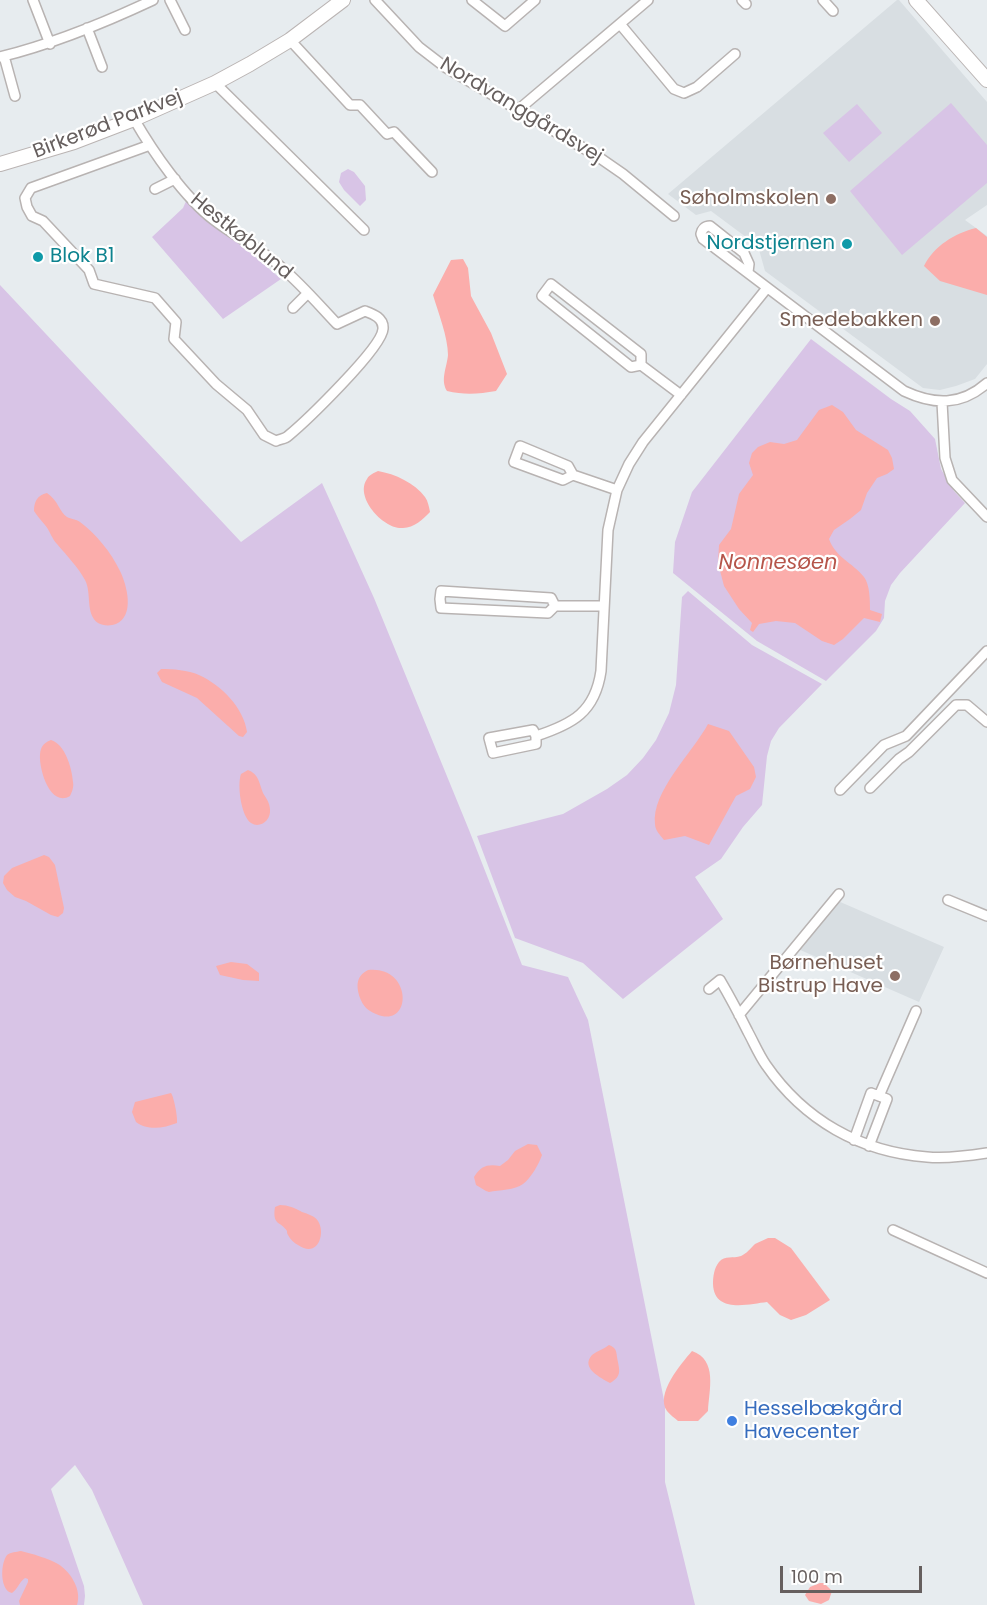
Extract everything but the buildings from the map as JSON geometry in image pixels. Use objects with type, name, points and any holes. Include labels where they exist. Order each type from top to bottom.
[{"type":"street","points":[[33,0],[50,44]]},
{"type":"street","points":[[15,96],[2,57],[50,44],[153,0]]},
{"type":"street","points":[[170,0],[185,30]]},
{"type":"street","name":"Birkerød Parkvej","points":[[0,164],[74,142],[134,120],[215,83],[290,40],[343,0]]},
{"type":"street","name":"Nordvanggårdsvej","points":[[375,0],[419,47],[445,67],[597,156],[674,216]]},
{"type":"street","points":[[472,0],[505,26],[535,0]]},
{"type":"street","points":[[518,110],[648,0]]},
{"type":"street","points":[[823,0],[833,11]]},
{"type":"street","points":[[916,0],[987,80]]},
{"type":"street","points":[[620,24],[674,89],[684,93],[697,87],[735,54]]},
{"type":"street","points":[[87,28],[102,68]]},
{"type":"street","points":[[290,40],[350,105],[360,105],[387,134],[394,132],[432,172]]},
{"type":"street","points":[[215,83],[364,230]]},
{"type":"street","name":"Hestkøblund","points":[[134,120],[175,179],[195,202],[214,220],[282,267],[337,324],[365,311],[375,315],[381,322],[383,330],[368,355],[286,438],[276,441],[264,435],[247,410],[216,384],[174,339],[176,322],[155,298],[94,284],[88,270],[43,221],[32,216],[27,207],[25,198],[31,188],[150,145]]},
{"type":"street","name":"Hestkøblund","points":[[155,189],[175,179]]},
{"type":"street","points":[[748,272],[749,264],[744,253],[710,226],[703,229],[701,234],[703,239],[904,391],[921,399],[942,402],[972,394],[987,383]]},
{"type":"street","points":[[641,365],[641,354],[551,284],[542,296],[632,367],[641,365],[681,395]]},
{"type":"street","points":[[536,736],[561,728],[579,716],[592,701],[599,686],[608,530],[617,490],[629,464],[643,442],[767,288]]},
{"type":"street","name":"Hestkøblund","points":[[293,308],[308,294]]},
{"type":"street","points":[[942,402],[945,458],[952,480],[987,518]]},
{"type":"street","points":[[573,475],[563,480],[514,462],[520,446],[568,466],[573,475],[617,490]]},
{"type":"street","points":[[555,606],[550,598],[441,591],[440,599],[441,608],[548,613],[555,606],[604,606]]},
{"type":"street","points":[[840,790],[884,746],[906,736],[987,651]]},
{"type":"street","points":[[870,788],[956,705],[967,705],[987,722]]},
{"type":"street","points":[[533,730],[536,736],[536,744],[493,753],[489,738],[533,730]]},
{"type":"street","points":[[739,1015],[839,894]]},
{"type":"street","points":[[948,900],[987,916]]},
{"type":"street","points":[[709,988],[720,980],[764,1062],[785,1091],[828,1125],[869,1146],[902,1154],[929,1158],[987,1153]]},
{"type":"street","points":[[879,1096],[916,1011]]},
{"type":"street","points":[[854,1140],[871,1093],[887,1099],[869,1146]]},
{"type":"street","points":[[892,1230],[987,1273]]},
{"type":"shaded area","name":"Søholmskolen","points":[[897,0],[987,102],[987,205],[965,220],[987,236],[987,364],[975,379],[940,390],[923,388],[765,271],[758,246],[711,211],[696,215],[668,194]]},
{"type":"shaded area","points":[[951,103],[987,145],[987,183],[902,255],[850,191]]},
{"type":"shaded area","points":[[857,104],[882,133],[849,162],[823,133]]},
{"type":"shaded area","points":[[348,169],[354,172],[365,186],[366,200],[360,206],[339,182],[341,173]]},
{"type":"shaded area","points":[[187,199],[281,279],[223,319],[152,237],[183,208]]},
{"type":"shaded area","points":[[0,285],[241,542],[322,483],[374,598],[522,965],[568,977],[588,1020],[665,1405],[665,1482],[695,1605],[143,1605],[92,1490],[75,1465],[51,1489],[84,1586],[84,1605],[0,1605]]},
{"type":"shaded area","points":[[811,339],[910,411],[935,439],[941,469],[954,491],[965,503],[891,585],[885,601],[884,618],[876,631],[826,681],[757,641],[673,573],[675,542],[692,492]]},
{"type":"shaded area","points":[[688,591],[752,645],[822,684],[779,728],[771,741],[767,756],[762,805],[743,827],[721,859],[695,877],[723,919],[623,999],[583,963],[515,938],[477,836],[563,814],[627,775],[643,758],[656,740],[669,713],[676,685],[682,597]]},
{"type":"shaded area","name":"Børnehuset Bistrup Have","points":[[838,901],[944,947],[919,1002],[798,949]]},
{"type":"water","points":[[976,228],[987,237],[987,295],[940,281],[924,266],[933,252],[946,241]]},
{"type":"water","points":[[463,259],[468,268],[471,296],[491,333],[507,374],[496,391],[459,393],[447,391],[445,387],[448,348],[433,295],[451,260]]},
{"type":"water","name":"Nonnesøen","points":[[832,405],[843,412],[856,430],[888,450],[892,458],[894,469],[877,478],[867,493],[861,510],[834,530],[829,539],[836,551],[866,580],[870,610],[882,614],[880,622],[864,618],[834,645],[822,641],[795,623],[776,621],[759,624],[753,632],[750,630],[752,623],[739,609],[724,586],[718,563],[719,545],[731,529],[739,494],[753,475],[749,463],[752,453],[758,447],[770,442],[784,444],[797,440],[819,410]]},
{"type":"water","points":[[378,471],[391,474],[416,487],[426,499],[430,512],[418,523],[407,528],[395,527],[380,518],[364,495],[367,479]]},
{"type":"water","points":[[47,493],[65,515],[78,521],[103,544],[123,577],[128,600],[126,614],[116,624],[102,625],[94,619],[85,580],[34,511],[37,499]]},
{"type":"water","points":[[161,669],[190,672],[207,679],[230,698],[241,714],[247,732],[243,737],[239,736],[197,698],[162,682],[157,673]]},
{"type":"water","points":[[708,724],[729,731],[754,767],[756,777],[750,789],[736,796],[709,845],[685,836],[664,840],[655,826],[659,799],[674,772]]},
{"type":"water","points":[[51,740],[64,751],[71,770],[72,791],[70,796],[63,798],[56,796],[50,790],[40,764],[41,749]]},
{"type":"water","points":[[248,770],[257,776],[270,807],[267,820],[258,825],[254,825],[248,819],[241,800],[239,785],[241,774]]},
{"type":"water","points":[[44,855],[49,857],[55,865],[64,908],[63,913],[58,917],[15,897],[3,883],[4,876],[12,868]]},
{"type":"water","points":[[231,962],[247,964],[259,973],[259,981],[220,975],[216,966]]},
{"type":"water","points":[[368,970],[383,971],[393,977],[400,986],[403,996],[402,1006],[397,1013],[388,1016],[376,1014],[368,1010],[363,1003],[359,994],[358,982],[361,975]]},
{"type":"water","points":[[171,1093],[176,1108],[177,1123],[156,1128],[146,1127],[136,1122],[132,1112],[135,1102]]},
{"type":"water","points":[[528,1144],[537,1145],[542,1155],[534,1171],[523,1184],[511,1189],[489,1192],[476,1185],[474,1177],[479,1170],[491,1165],[500,1166],[515,1151]]},
{"type":"water","points":[[280,1205],[294,1208],[317,1219],[321,1232],[315,1247],[305,1248],[291,1239],[275,1217],[275,1207]]},
{"type":"water","points":[[768,1238],[775,1238],[791,1248],[830,1300],[806,1315],[791,1320],[780,1315],[767,1302],[734,1305],[719,1300],[713,1284],[719,1262],[741,1256],[755,1244]]},
{"type":"water","points":[[609,1345],[616,1351],[619,1369],[617,1378],[610,1383],[593,1372],[588,1364],[592,1355]]},
{"type":"water","points":[[692,1351],[706,1361],[709,1368],[708,1411],[698,1421],[678,1421],[667,1411],[664,1396],[671,1380]]},
{"type":"water","points":[[21,1551],[40,1556],[63,1567],[77,1588],[77,1605],[20,1605],[19,1601],[28,1579],[25,1578],[12,1593],[5,1587],[2,1570],[7,1555]]},
{"type":"water","points":[[824,1583],[832,1591],[829,1600],[821,1604],[809,1601],[805,1595],[810,1587]]},
{"type":"place","name":"Søholmskolen","points":[[831,199]]},
{"type":"place","name":"Nordstjernen","points":[[847,244]]},
{"type":"place","name":"Blok B1","points":[[38,257]]},
{"type":"place","name":"Smedebakken","points":[[935,321]]},
{"type":"place","name":"Børnehuset Bistrup Have","points":[[895,976]]},
{"type":"place","name":"Hesselbækgård Havecenter","points":[[732,1421]]}]
